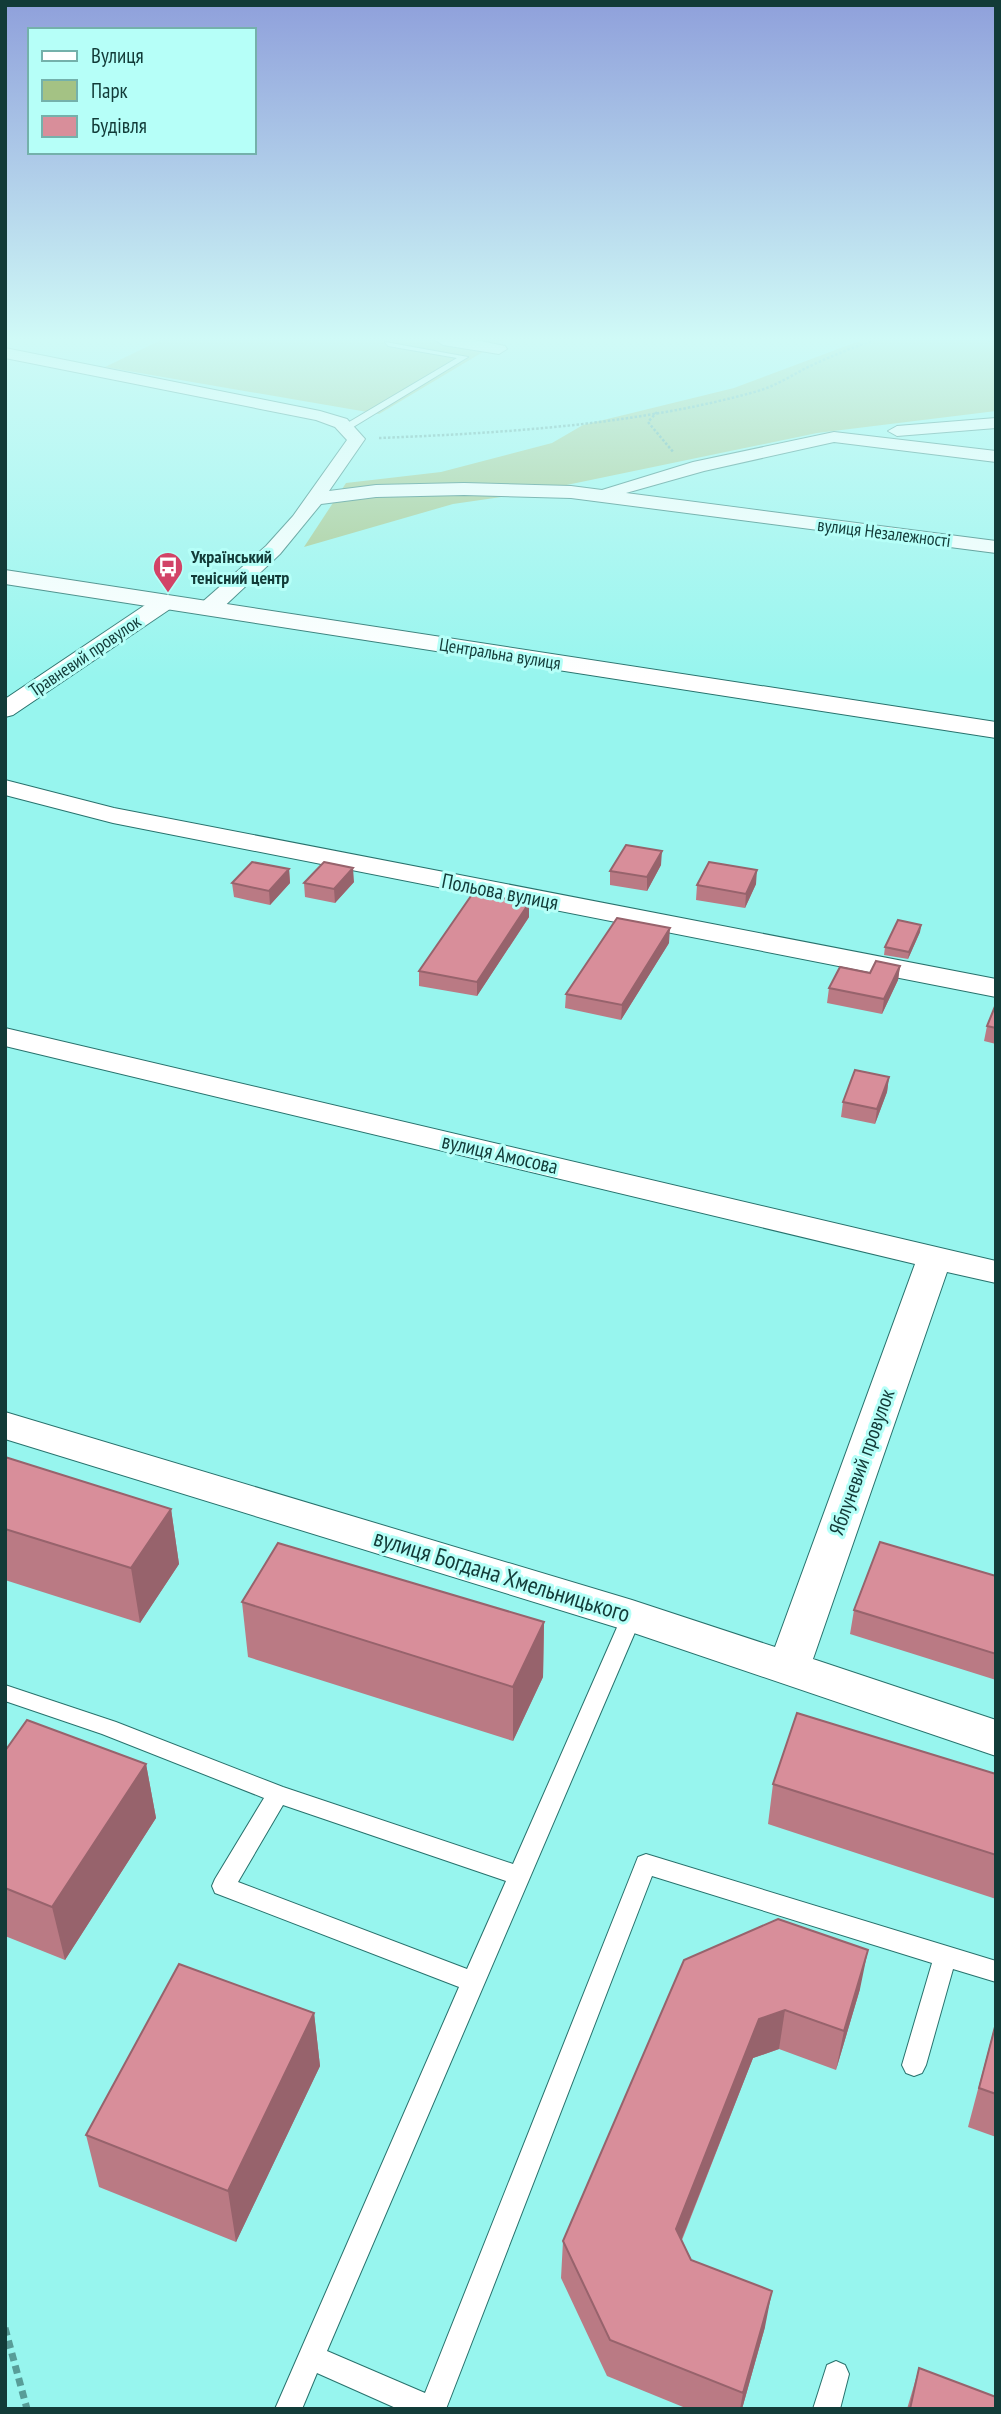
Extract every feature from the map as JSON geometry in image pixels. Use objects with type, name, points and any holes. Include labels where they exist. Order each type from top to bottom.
[{"type":"main road","name":"Центральна вулиця","points":[[5,577],[996,730]]},
{"type":"street","points":[[208,609],[273,550],[300,520],[340,453]]},
{"type":"street","points":[[597,495],[700,466],[764,453]]},
{"type":"street","points":[[959,453],[996,457]]},
{"type":"street","name":"вулиця Незалежності","points":[[313,499],[376,491],[530,490],[597,495],[996,547]]},
{"type":"street","name":"Травневий провулок","points":[[5,710],[165,602]]},
{"type":"street","name":"Польова вулиця","points":[[5,787],[113,815],[996,988]]},
{"type":"street","name":"вулиця Амосова","points":[[5,1037],[996,1272]]},
{"type":"street","name":"Яблуневий провулок","points":[[789,1667],[935,1258]]},
{"type":"street","name":"вулиця Богдана Хмельницького","points":[[5,1425],[632,1616],[996,1738]]},
{"type":"lane","points":[[288,2409],[632,1616]]},
{"type":"lane","points":[[5,1693],[108,1728],[278,1794],[519,1876]]},
{"type":"lane","points":[[278,1794],[223,1886],[473,1982]]},
{"type":"lane","points":[[310,2357],[431,2409],[646,1864],[996,1972]]},
{"type":"lane","points":[[914,2065],[945,1956]]},
{"type":"lane","points":[[826,2409],[836,2374]]},
{"type":"path","points":[[673,453],[700,466]]},
{"type":"path","points":[[5,2328],[27,2409]]},
{"type":"green space","points":[[515,453],[722,453],[528,493],[453,504],[304,547],[346,483],[441,472]]},
{"type":"building","points":[[626,845],[662,851],[647,877],[610,871]]},
{"type":"building","points":[[252,862],[289,869],[269,891],[232,883]]},
{"type":"building","points":[[324,862],[353,868],[334,889],[304,883]]},
{"type":"building","points":[[709,862],[757,870],[746,894],[697,885]]},
{"type":"building","points":[[473,893],[529,903],[477,982],[419,971]]},
{"type":"building","points":[[617,918],[670,928],[622,1005],[566,994]]},
{"type":"building","points":[[898,920],[921,925],[909,952],[885,947]]},
{"type":"building","points":[[876,961],[900,966],[884,999],[829,988],[840,967],[870,973]]},
{"type":"building","points":[[996,1004],[996,1028],[987,1026]]},
{"type":"building","points":[[855,1070],[889,1077],[877,1109],[843,1102]]},
{"type":"building","points":[[5,1457],[171,1509],[131,1568],[5,1529]]},
{"type":"building","points":[[880,1542],[996,1576],[996,1654],[854,1610]]},
{"type":"building","points":[[278,1543],[544,1622],[513,1687],[242,1602]]},
{"type":"building","points":[[797,1713],[996,1774],[996,1855],[773,1784]]},
{"type":"building","points":[[27,1720],[146,1764],[52,1907],[5,1888],[5,1751]]},
{"type":"building","points":[[778,1919],[868,1950],[844,2031],[785,2010],[759,2019],[676,2229],[691,2260],[772,2291],[743,2393],[610,2340],[563,2241],[684,1960]]},
{"type":"building","points":[[179,1964],[314,2013],[228,2191],[86,2135]]},
{"type":"building","points":[[996,2023],[996,2094],[979,2088]]},
{"type":"building","points":[[919,2368],[996,2397],[996,2409],[910,2409]]},
{"type":"place","name":"Український тенісний центр","points":[[168,594]]}]
